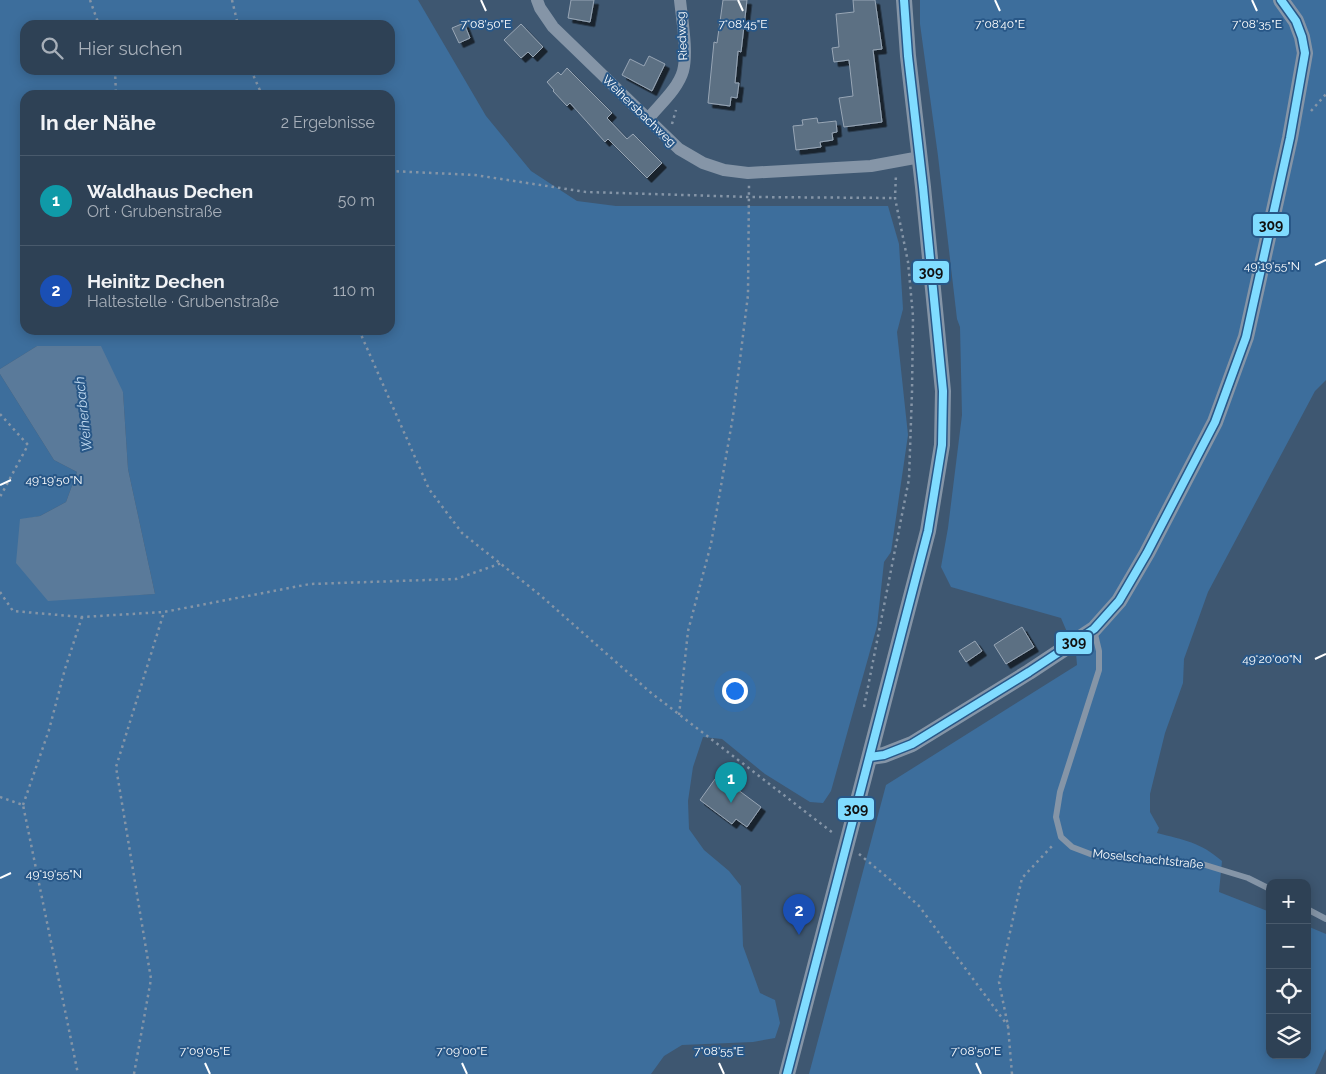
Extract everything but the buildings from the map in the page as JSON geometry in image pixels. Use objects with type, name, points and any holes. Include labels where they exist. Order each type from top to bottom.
[{"type":"street","name":"Weihersbachweg","points":[[538,0],[540,8],[553,27],[679,149],[703,163],[724,170],[748,173],[871,166],[920,157]]},
{"type":"street","name":"Riedweg","points":[[648,119],[677,84],[683,71],[684,55],[680,0]]},
{"type":"street","points":[[787,1074],[928,531],[942,444],[943,390],[908,56],[904,0]]},
{"type":"street","points":[[870,757],[884,755],[912,744],[1021,677],[1094,629],[1119,601],[1148,553],[1215,422],[1246,337],[1290,138],[1305,53],[1296,21],[1281,0]]},
{"type":"lane","points":[[1061,837],[1056,817],[1060,792],[1099,670],[1094,629]]},
{"type":"lane","name":"Moselschachtstraße","points":[[1061,837],[1072,847],[1093,855],[1202,864],[1248,878],[1266,887]]},
{"type":"lane","points":[[1311,911],[1326,919]]},
{"type":"path","points":[[90,0],[97,20]]},
{"type":"path","points":[[232,0],[237,20]]},
{"type":"path","points":[[115,75],[116,90]]},
{"type":"path","points":[[253,75],[260,90]]},
{"type":"path","points":[[677,84],[678,101],[672,128],[679,149]]},
{"type":"path","points":[[863,715],[909,479],[913,316],[908,262],[895,198],[896,162]]},
{"type":"path","points":[[395,171],[475,175],[586,192],[750,197],[895,198]]},
{"type":"path","points":[[680,715],[688,631],[711,544],[733,416],[748,295],[750,197]]},
{"type":"path","points":[[361,335],[429,489],[462,533],[502,564],[650,692],[887,877],[918,906],[1008,1026]]},
{"type":"path","points":[[0,414],[28,445],[0,497]]},
{"type":"path","points":[[0,592],[13,611],[82,616],[164,612],[310,584],[456,580],[502,564]]},
{"type":"path","points":[[134,1074],[151,980],[116,766],[164,612]]},
{"type":"path","points":[[78,1074],[23,805],[49,730],[65,669],[82,616]]},
{"type":"path","points":[[0,797],[23,805]]},
{"type":"path","points":[[1012,1074],[1008,1026],[999,982],[1022,878],[1061,837]]},
{"type":"shaded area","points":[[0,0],[418,0],[486,116],[531,171],[577,201],[616,206],[888,206],[899,244],[903,309],[897,332],[908,435],[891,552],[884,562],[877,626],[831,791],[823,803],[810,802],[765,774],[722,739],[703,737],[693,767],[688,801],[689,829],[704,850],[729,871],[741,886],[743,946],[760,993],[775,1000],[780,1023],[775,1038],[753,1042],[682,1045],[664,1056],[651,1074],[0,1074],[0,374],[54,460],[77,472],[66,502],[40,516],[20,520],[114,596],[155,594],[128,469],[123,392],[37,346],[0,369]]},
{"type":"shaded area","points":[[920,0],[1326,0],[1326,380],[1315,391],[1208,592],[1184,659],[1183,683],[1165,733],[1150,794],[1150,812],[1159,828],[1157,833],[1199,846],[1214,855],[1222,861],[1219,892],[1266,910],[1266,1059],[1311,1059],[1311,928],[1326,934],[1326,1049],[1315,1074],[809,1074],[886,785],[1077,665],[1076,653],[1061,618],[951,587],[941,567],[948,528],[962,415],[960,327],[957,319],[920,24]]},
{"type":"water","name":"Weiherbach","points":[[37,346],[101,346],[123,392],[128,469],[155,594],[48,601],[16,563],[20,519],[40,516],[66,502],[77,472],[54,460],[0,374],[0,369]]},
{"type":"transit line","name":"309","points":[[787,1074],[928,531],[942,445],[943,391],[908,56],[904,0]]},
{"type":"transit line","name":"309","points":[[870,757],[884,755],[912,744],[1029,672],[1094,629],[1119,601],[1147,553],[1215,422],[1246,337],[1290,138],[1305,53],[1296,21],[1281,0]]},
{"type":"place","name":"Waldhaus Dechen","points":[[731,803]]},
{"type":"place","name":"Heinitz Dechen","points":[[799,935]]}]
